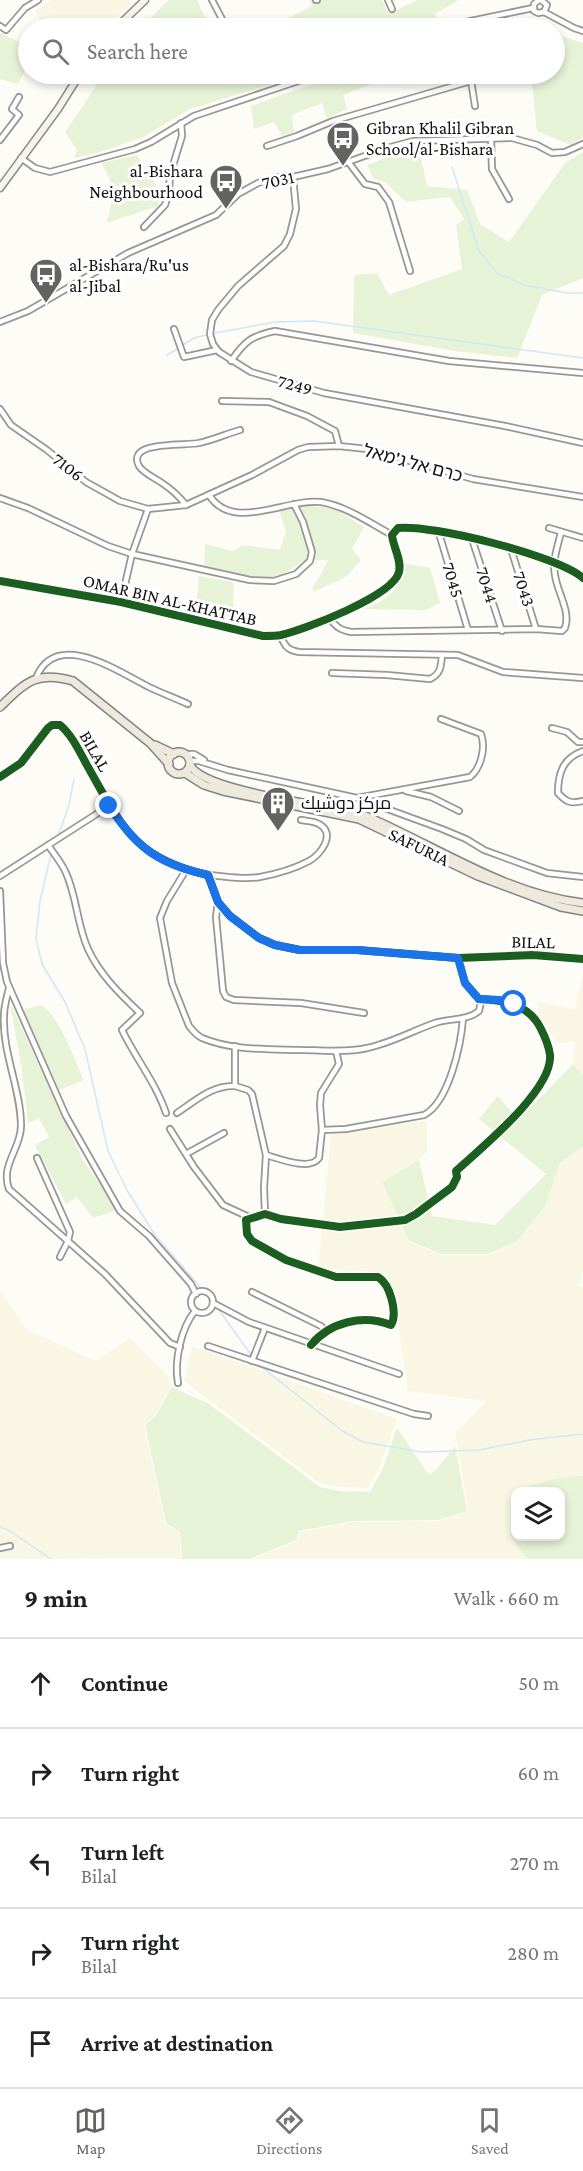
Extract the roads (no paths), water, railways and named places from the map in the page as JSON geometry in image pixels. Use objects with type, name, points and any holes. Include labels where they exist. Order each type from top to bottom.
[{"type":"main road","points":[[0,707],[23,686],[36,678],[61,677],[73,681],[150,743],[174,773],[185,773],[190,763],[184,754],[174,754],[150,743]]},
{"type":"main road","points":[[169,764],[174,754]]},
{"type":"main road","name":"SAFURIA","points":[[190,763],[199,775],[226,786],[362,814],[486,874],[528,891],[562,901],[583,903]]},
{"type":"main road","name":"SAFURIA","points":[[185,773],[204,785],[223,791],[359,819],[478,876],[561,907],[583,911]]},
{"type":"street","points":[[0,26],[6,30],[25,8],[38,0]]},
{"type":"street","points":[[126,18],[145,0]]},
{"type":"street","points":[[388,0],[392,9]]},
{"type":"street","points":[[533,8],[535,2],[543,0],[547,7],[544,12]]},
{"type":"street","points":[[214,1],[222,18]]},
{"type":"street","points":[[533,8],[538,13],[544,12],[555,18]]},
{"type":"street","points":[[482,18],[533,8]]},
{"type":"street","points":[[565,23],[583,31]]},
{"type":"street","points":[[0,188],[58,110],[74,84]]},
{"type":"street","points":[[21,158],[35,168],[50,172],[135,149],[194,116],[289,84]]},
{"type":"street","points":[[267,146],[333,121],[461,84]]},
{"type":"street","points":[[471,84],[475,106]]},
{"type":"street","points":[[0,140],[19,115],[12,109],[19,97]]},
{"type":"street","points":[[144,227],[165,205],[169,192],[170,175],[182,136],[181,123]]},
{"type":"street","points":[[491,138],[492,169],[509,199]]},
{"type":"street","name":"7031","points":[[0,322],[28,311],[128,253],[216,215],[238,194],[258,183],[277,177],[293,177],[349,163],[387,148],[413,141],[512,138],[537,145],[552,153],[565,152],[583,144]]},
{"type":"street","points":[[349,163],[365,184],[378,187],[388,202],[410,270]]},
{"type":"street","points":[[174,329],[184,357],[217,350],[210,334],[212,320],[218,310],[238,286],[284,246],[290,234],[296,209],[293,177]]},
{"type":"street","points":[[231,361],[244,344],[256,335],[275,331],[449,361],[583,373]]},
{"type":"street","name":"7249","points":[[217,350],[251,372],[324,393],[505,426],[583,443]]},
{"type":"street","points":[[222,401],[268,402],[288,409],[332,428],[337,434],[339,446]]},
{"type":"street","name":"7106","points":[[0,409],[11,425],[47,450],[86,482],[120,501],[148,509]]},
{"type":"street","points":[[186,505],[177,494],[141,469],[139,454],[142,450],[151,447],[198,444],[240,430]]},
{"type":"street","name":"כרם אל ג'מאל","points":[[148,509],[186,505],[298,450],[308,447],[339,446],[367,449],[473,479],[583,497]]},
{"type":"street","points":[[210,495],[214,503],[231,513],[247,513],[319,502],[336,505],[392,535],[398,528],[405,527],[438,530],[554,561],[576,571],[583,578]]},
{"type":"street","points":[[0,498],[28,508],[108,546],[132,554],[250,580],[274,582],[296,574],[310,561],[312,552],[303,522],[294,504]]},
{"type":"street","points":[[121,602],[132,554],[148,509]]},
{"type":"street","points":[[549,528],[583,538]]},
{"type":"street","name":"7045","points":[[438,530],[468,630]]},
{"type":"street","points":[[330,618],[341,630],[351,632],[536,629],[558,632],[565,628],[567,623],[555,576],[554,561],[561,532]]},
{"type":"street","name":"OMAR BIN AL-KHATTAB","points":[[0,581],[121,602],[263,636],[280,635],[330,618],[384,591],[393,583],[399,573],[399,566],[392,535]]},
{"type":"street","name":"7044","points":[[472,539],[502,631]]},
{"type":"street","name":"7043","points":[[511,549],[536,629]]},
{"type":"street","points":[[280,635],[285,647],[291,651],[459,655],[503,672],[583,678]]},
{"type":"street","points":[[332,673],[430,679],[437,676],[441,669],[442,654]]},
{"type":"street","points":[[36,678],[42,666],[49,661],[69,655],[83,656],[188,704]]},
{"type":"street","points":[[357,798],[470,777],[480,765],[483,739],[481,734],[441,719]]},
{"type":"street","name":"BILAL","points":[[0,777],[21,763],[48,728],[56,724],[69,735],[124,830],[156,857],[186,870],[208,875],[218,902],[243,927],[275,945],[300,950],[357,950],[458,958],[533,956],[583,958]]},
{"type":"street","points":[[552,728],[567,732],[578,742],[583,742]]},
{"type":"street","points":[[583,751],[572,755],[564,763],[558,780],[558,793],[564,800],[571,803],[583,801]]},
{"type":"street","points":[[184,754],[194,754],[209,763]]},
{"type":"street","points":[[190,763],[199,761],[209,763],[228,770],[357,798],[442,829],[484,850],[548,873],[583,877]]},
{"type":"street","points":[[403,790],[430,797],[459,811]]},
{"type":"street","points":[[0,876],[109,806]]},
{"type":"street","points":[[208,875],[257,878],[276,874],[310,860],[323,849],[327,839],[326,831],[319,824],[301,820]]},
{"type":"street","points":[[48,845],[66,873],[79,925],[100,971],[140,1013],[122,1030],[135,1057],[159,1093],[166,1113]]},
{"type":"street","points":[[186,870],[167,901],[160,918],[172,983],[193,1032],[214,1042],[258,1048],[336,1051],[363,1049],[387,1044],[438,1022],[464,1018],[479,1011],[481,1007],[479,999],[465,983],[458,958]]},
{"type":"street","points":[[0,891],[3,963],[9,988],[66,1116],[120,1211],[149,1236],[191,1284],[196,1294],[192,1304],[195,1311]]},
{"type":"street","points":[[218,902],[216,917],[223,991],[226,997],[234,1000],[301,1003],[364,1013]]},
{"type":"street","points":[[9,988],[4,1008],[4,1022],[8,1055],[17,1091],[21,1128],[20,1137],[9,1162],[6,1183],[12,1194],[105,1274],[170,1343],[180,1347]]},
{"type":"street","points":[[311,1345],[325,1331],[342,1323],[378,1320],[391,1325],[394,1316],[387,1287],[378,1277],[336,1277],[286,1260],[252,1241],[245,1226],[246,1220],[265,1214],[281,1219],[340,1227],[405,1220],[452,1187],[457,1177],[456,1171],[518,1114],[544,1078],[550,1056],[534,1017],[525,1010],[500,1000],[479,999]]},
{"type":"street","points":[[322,1130],[346,1129],[424,1115],[432,1111],[446,1089],[462,1034],[464,1018]]},
{"type":"street","points":[[235,1046],[235,1086]]},
{"type":"street","points":[[266,1155],[294,1162],[315,1164],[320,1158],[321,1093],[339,1064],[336,1051]]},
{"type":"street","points":[[177,1113],[214,1089],[225,1086],[235,1086],[248,1090],[252,1094],[266,1155],[265,1214]]},
{"type":"street","points":[[170,1129],[223,1205],[250,1218]]},
{"type":"street","points":[[186,1154],[224,1133]]},
{"type":"street","points":[[37,1158],[70,1232],[60,1257]]},
{"type":"street","points":[[252,1292],[321,1326],[325,1331]]},
{"type":"street","points":[[196,1294],[207,1293],[213,1303],[249,1322],[399,1374]]},
{"type":"street","points":[[195,1311],[205,1313],[213,1303]]},
{"type":"street","points":[[178,1383],[176,1375],[180,1347],[185,1328],[195,1311]]},
{"type":"street","points":[[252,1361],[265,1328]]},
{"type":"street","points":[[207,1346],[414,1414],[428,1416]]},
{"type":"street","points":[[0,1548],[10,1546]]},
{"type":"waterway","points":[[452,167],[479,251],[497,273],[525,285],[567,293],[583,293]]},
{"type":"waterway","points":[[215,333],[275,322],[314,321],[583,358]]},
{"type":"waterway","points":[[183,345],[194,338],[206,335]]},
{"type":"waterway","points":[[167,355],[179,348]]},
{"type":"waterway","points":[[57,839],[69,805],[74,779]]},
{"type":"waterway","points":[[51,854],[40,901],[36,939],[42,964],[65,1002],[85,1049],[108,1151],[128,1192],[155,1235],[213,1302]]},
{"type":"waterway","points":[[216,1306],[252,1356]]},
{"type":"waterway","points":[[258,1364],[341,1430],[363,1442],[421,1452],[479,1450],[529,1440],[583,1434]]},
{"type":"waterway","points":[[0,1527],[10,1531],[51,1559]]},
{"type":"place","name":"Gibran Khalil Gibran School/al-Bishara","points":[[343,167]]},
{"type":"place","name":"al-Bishara Neighbourhood","points":[[226,210]]},
{"type":"place","name":"al-Bishara/Ru'us al-Jibal","points":[[46,304]]},
{"type":"place","name":"مركز دوشيك","points":[[278,832]]}]
